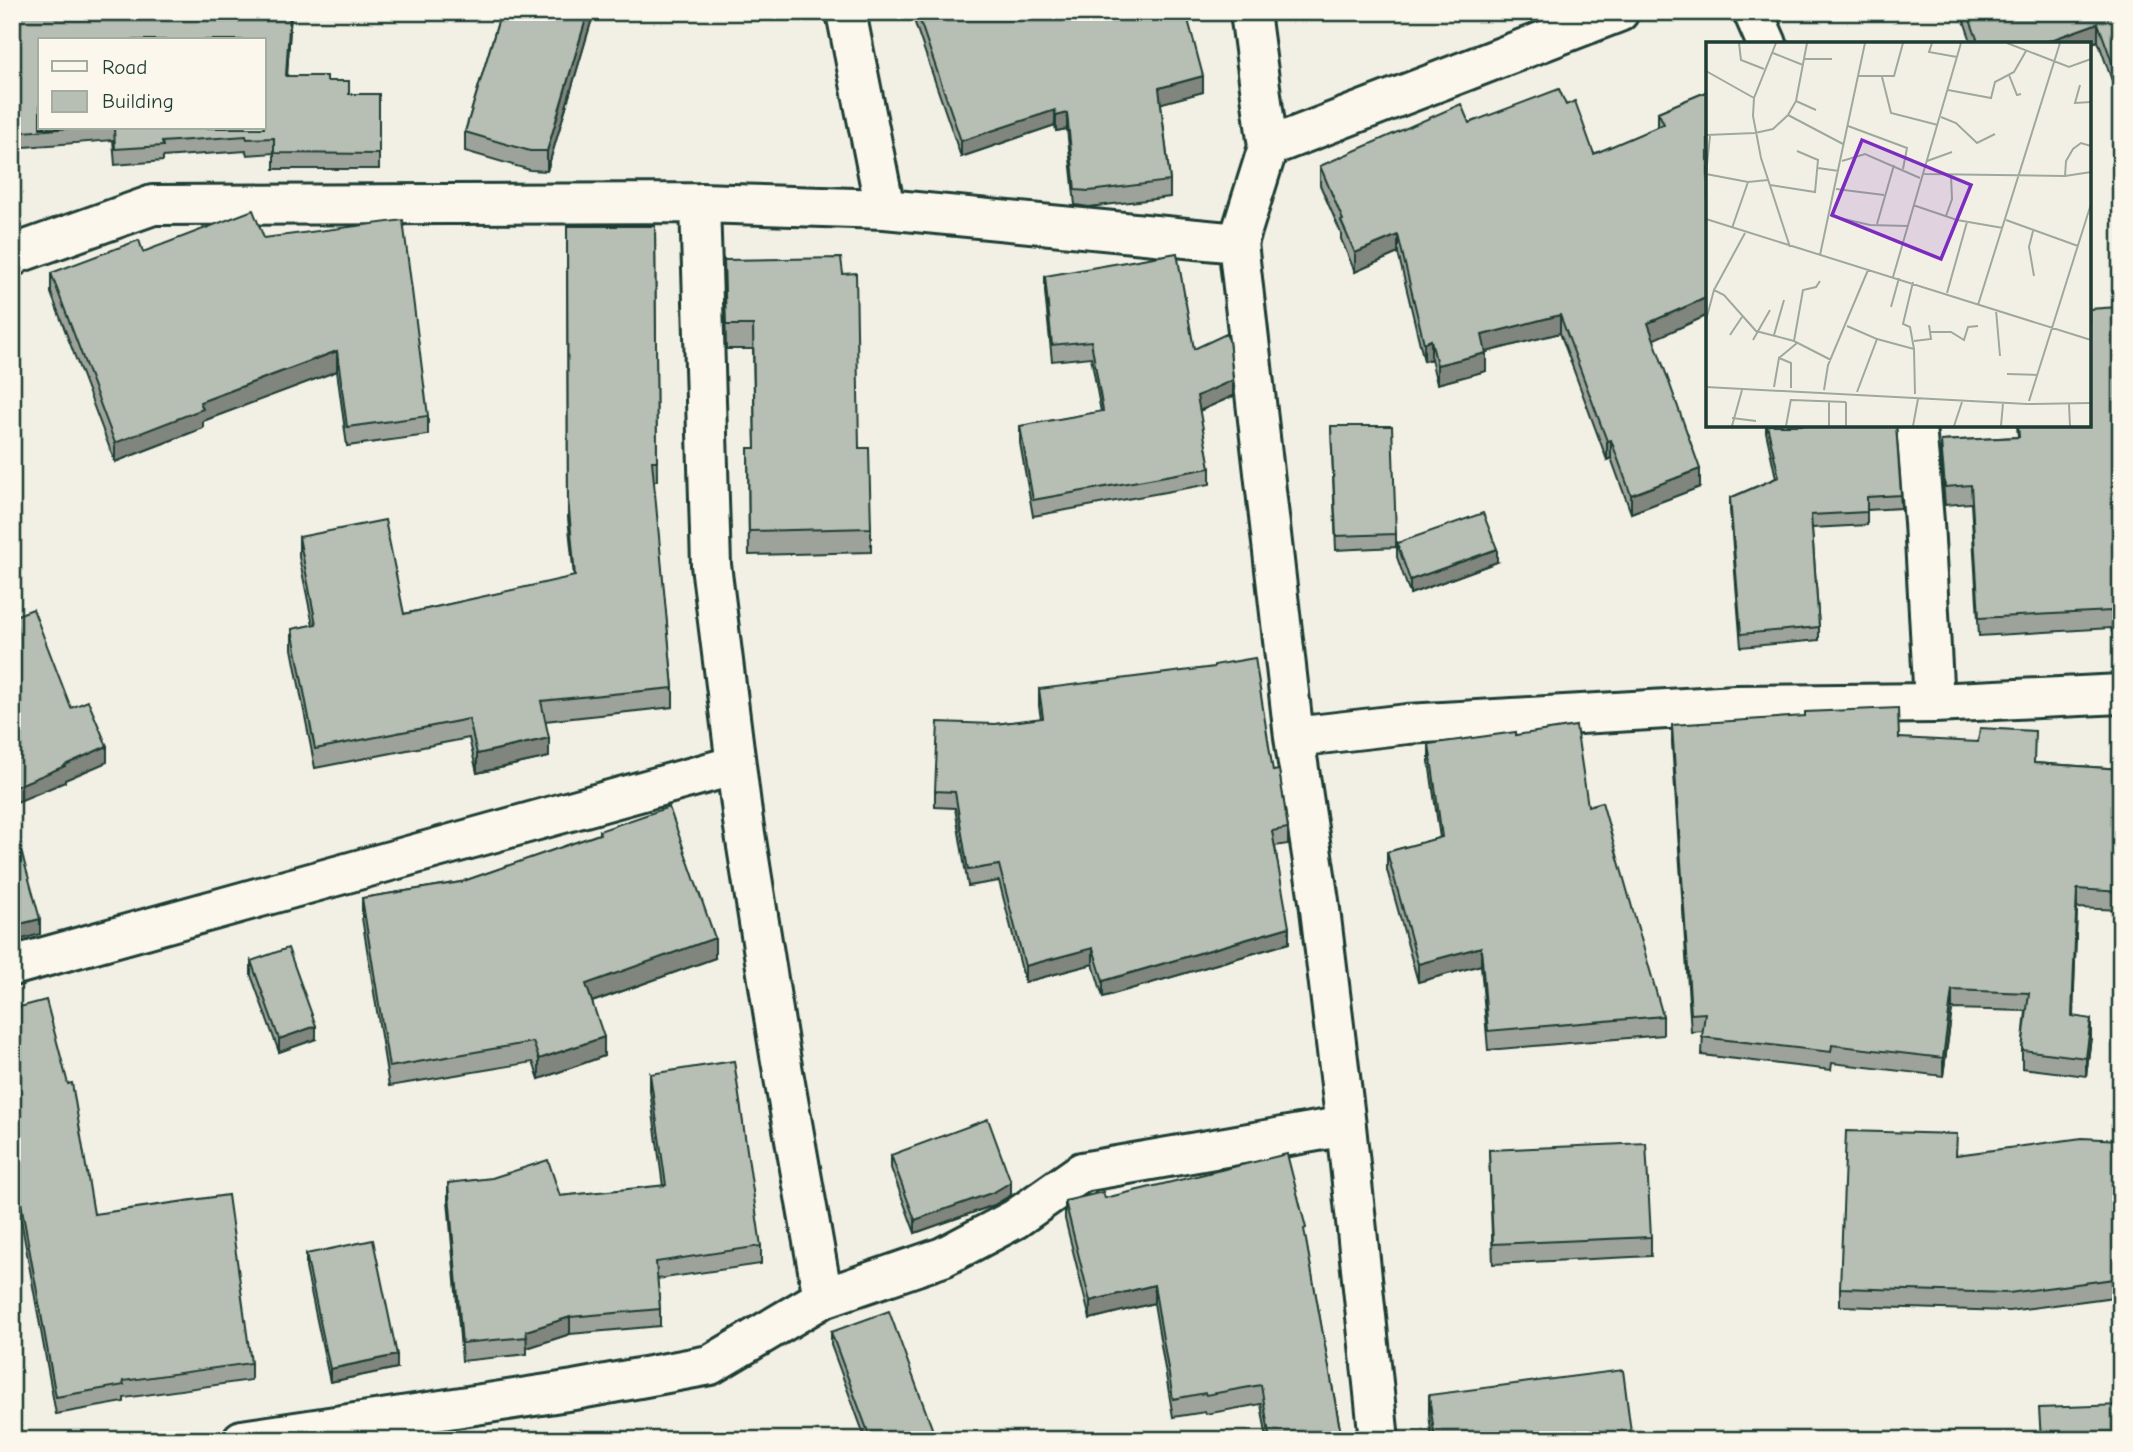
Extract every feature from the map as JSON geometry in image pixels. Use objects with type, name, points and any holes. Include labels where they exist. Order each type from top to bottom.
[{"type":"street","points":[[846,12],[885,209]]},
{"type":"street","points":[[1250,12],[1268,146],[1238,243],[1294,737],[1319,901],[1346,1126],[1379,1440]]},
{"type":"street","points":[[1268,146],[1619,12]]},
{"type":"street","points":[[1753,12],[1766,42]]},
{"type":"street","points":[[700,202],[711,565],[736,765],[780,1055],[823,1298]]},
{"type":"street","points":[[12,257],[153,205],[700,202],[885,209],[1238,243]]},
{"type":"street","points":[[1916,427],[1934,703]]},
{"type":"street","points":[[1294,737],[1407,724],[1722,705],[1934,703],[2121,694]]},
{"type":"street","points":[[12,966],[736,765]]},
{"type":"street","points":[[242,1440],[574,1390],[710,1365],[823,1298],[943,1257],[1015,1219],[1082,1172],[1346,1126]]},
{"type":"building","points":[[12,12],[290,12],[286,76],[327,76],[327,81],[349,81],[349,94],[379,94],[379,154],[274,153],[274,138],[247,139],[246,136],[162,142],[163,146],[115,149],[114,130],[266,130],[266,38],[38,38],[38,130],[47,130],[12,133]]},
{"type":"building","points":[[501,12],[588,12],[547,151],[530,151],[465,132]]},
{"type":"building","points":[[917,12],[1186,12],[1203,76],[1159,88],[1170,181],[1089,191],[1075,190],[1067,113],[1056,116],[1055,110],[961,141]]},
{"type":"building","points":[[1967,12],[2121,12],[2121,77],[2119,72],[2116,73],[2098,23],[2046,42],[1978,42]]},
{"type":"building","points":[[1559,89],[1566,105],[1575,101],[1594,154],[1664,124],[1658,112],[1706,92],[1706,298],[1648,323],[1700,469],[1631,495],[1611,440],[1607,441],[1560,315],[1482,335],[1486,353],[1437,365],[1431,340],[1424,343],[1398,235],[1355,253],[1320,166],[1461,104],[1469,123]]},
{"type":"building","points":[[12,157],[20,214],[12,217]]},
{"type":"building","points":[[253,210],[264,238],[403,220],[428,416],[347,427],[337,351],[200,402],[203,409],[115,443],[51,273],[139,240],[143,252]]},
{"type":"building","points":[[567,226],[655,226],[657,461],[652,461],[673,688],[541,701],[549,738],[477,754],[469,719],[315,749],[292,629],[316,624],[299,537],[385,520],[404,614],[575,576],[568,499]]},
{"type":"building","points":[[1177,253],[1194,349],[1226,334],[1229,340],[1233,380],[1197,396],[1210,468],[1033,500],[1020,426],[1103,411],[1091,341],[1052,345],[1045,276]]},
{"type":"building","points":[[841,258],[843,274],[856,273],[859,448],[869,448],[871,528],[749,531],[748,448],[755,448],[753,325],[726,325],[724,260]]},
{"type":"building","points":[[2114,271],[2121,271],[2121,613],[2112,614],[2111,611],[1979,618],[1971,485],[1945,487],[1941,441],[2019,437],[2018,427],[2091,427],[2091,309],[2118,307]]},
{"type":"building","points":[[1331,426],[1392,426],[1396,534],[1336,536]]},
{"type":"building","points":[[1767,427],[1896,427],[1901,495],[1867,497],[1867,512],[1811,515],[1819,627],[1741,634],[1730,498],[1779,477]]},
{"type":"building","points":[[1483,513],[1497,549],[1410,580],[1397,543]]},
{"type":"building","points":[[33,609],[71,708],[88,701],[107,746],[12,788],[12,617]]},
{"type":"building","points":[[1255,658],[1273,771],[1279,770],[1288,828],[1272,831],[1289,927],[1103,981],[1093,948],[1025,966],[999,865],[968,870],[955,792],[935,791],[938,722],[995,724],[1043,718],[1039,689],[1214,667]]},
{"type":"building","points":[[1898,708],[1899,738],[1978,742],[1980,728],[2035,731],[2034,763],[2121,769],[2121,892],[2077,889],[2072,1016],[2091,1019],[2086,1058],[2022,1050],[2029,993],[1952,990],[1943,1058],[1832,1045],[1831,1052],[1702,1037],[1705,1013],[1691,1014],[1672,725],[1805,716],[1805,712]]},
{"type":"building","points":[[1576,726],[1588,806],[1602,802],[1663,1016],[1488,1031],[1481,947],[1418,964],[1387,852],[1442,837],[1429,744]]},
{"type":"building","points":[[669,807],[715,938],[586,984],[604,1037],[539,1059],[533,1042],[389,1067],[362,898],[461,882]]},
{"type":"building","points":[[12,818],[40,919],[12,926]]},
{"type":"building","points":[[288,948],[316,1026],[279,1039],[251,961]]},
{"type":"building","points":[[46,1000],[68,1084],[72,1083],[94,1214],[228,1195],[251,1363],[123,1381],[124,1385],[56,1397],[19,1192],[12,1193],[12,1009]]},
{"type":"building","points":[[734,1061],[761,1246],[656,1262],[660,1309],[570,1317],[526,1331],[527,1337],[462,1343],[448,1183],[492,1178],[548,1160],[560,1196],[666,1185],[650,1074]]},
{"type":"building","points":[[988,1119],[1011,1182],[994,1192],[915,1220],[891,1155]]},
{"type":"building","points":[[1846,1131],[1957,1134],[1956,1155],[2082,1138],[2121,1140],[2121,1278],[2009,1293],[1840,1288]]},
{"type":"building","points":[[1646,1143],[1651,1237],[1493,1244],[1489,1150]]},
{"type":"building","points":[[1287,1154],[1306,1228],[1304,1229],[1342,1440],[1270,1440],[1261,1385],[1173,1399],[1154,1285],[1090,1301],[1065,1201],[1103,1192],[1105,1198]]},
{"type":"building","points":[[373,1240],[397,1355],[330,1369],[306,1254]]},
{"type":"building","points":[[889,1311],[933,1431],[909,1440],[871,1440],[831,1332]]},
{"type":"building","points":[[1623,1370],[1632,1440],[1435,1440],[1429,1395]]},
{"type":"building","points":[[2121,1405],[2121,1440],[2041,1440],[2039,1408]]}]
